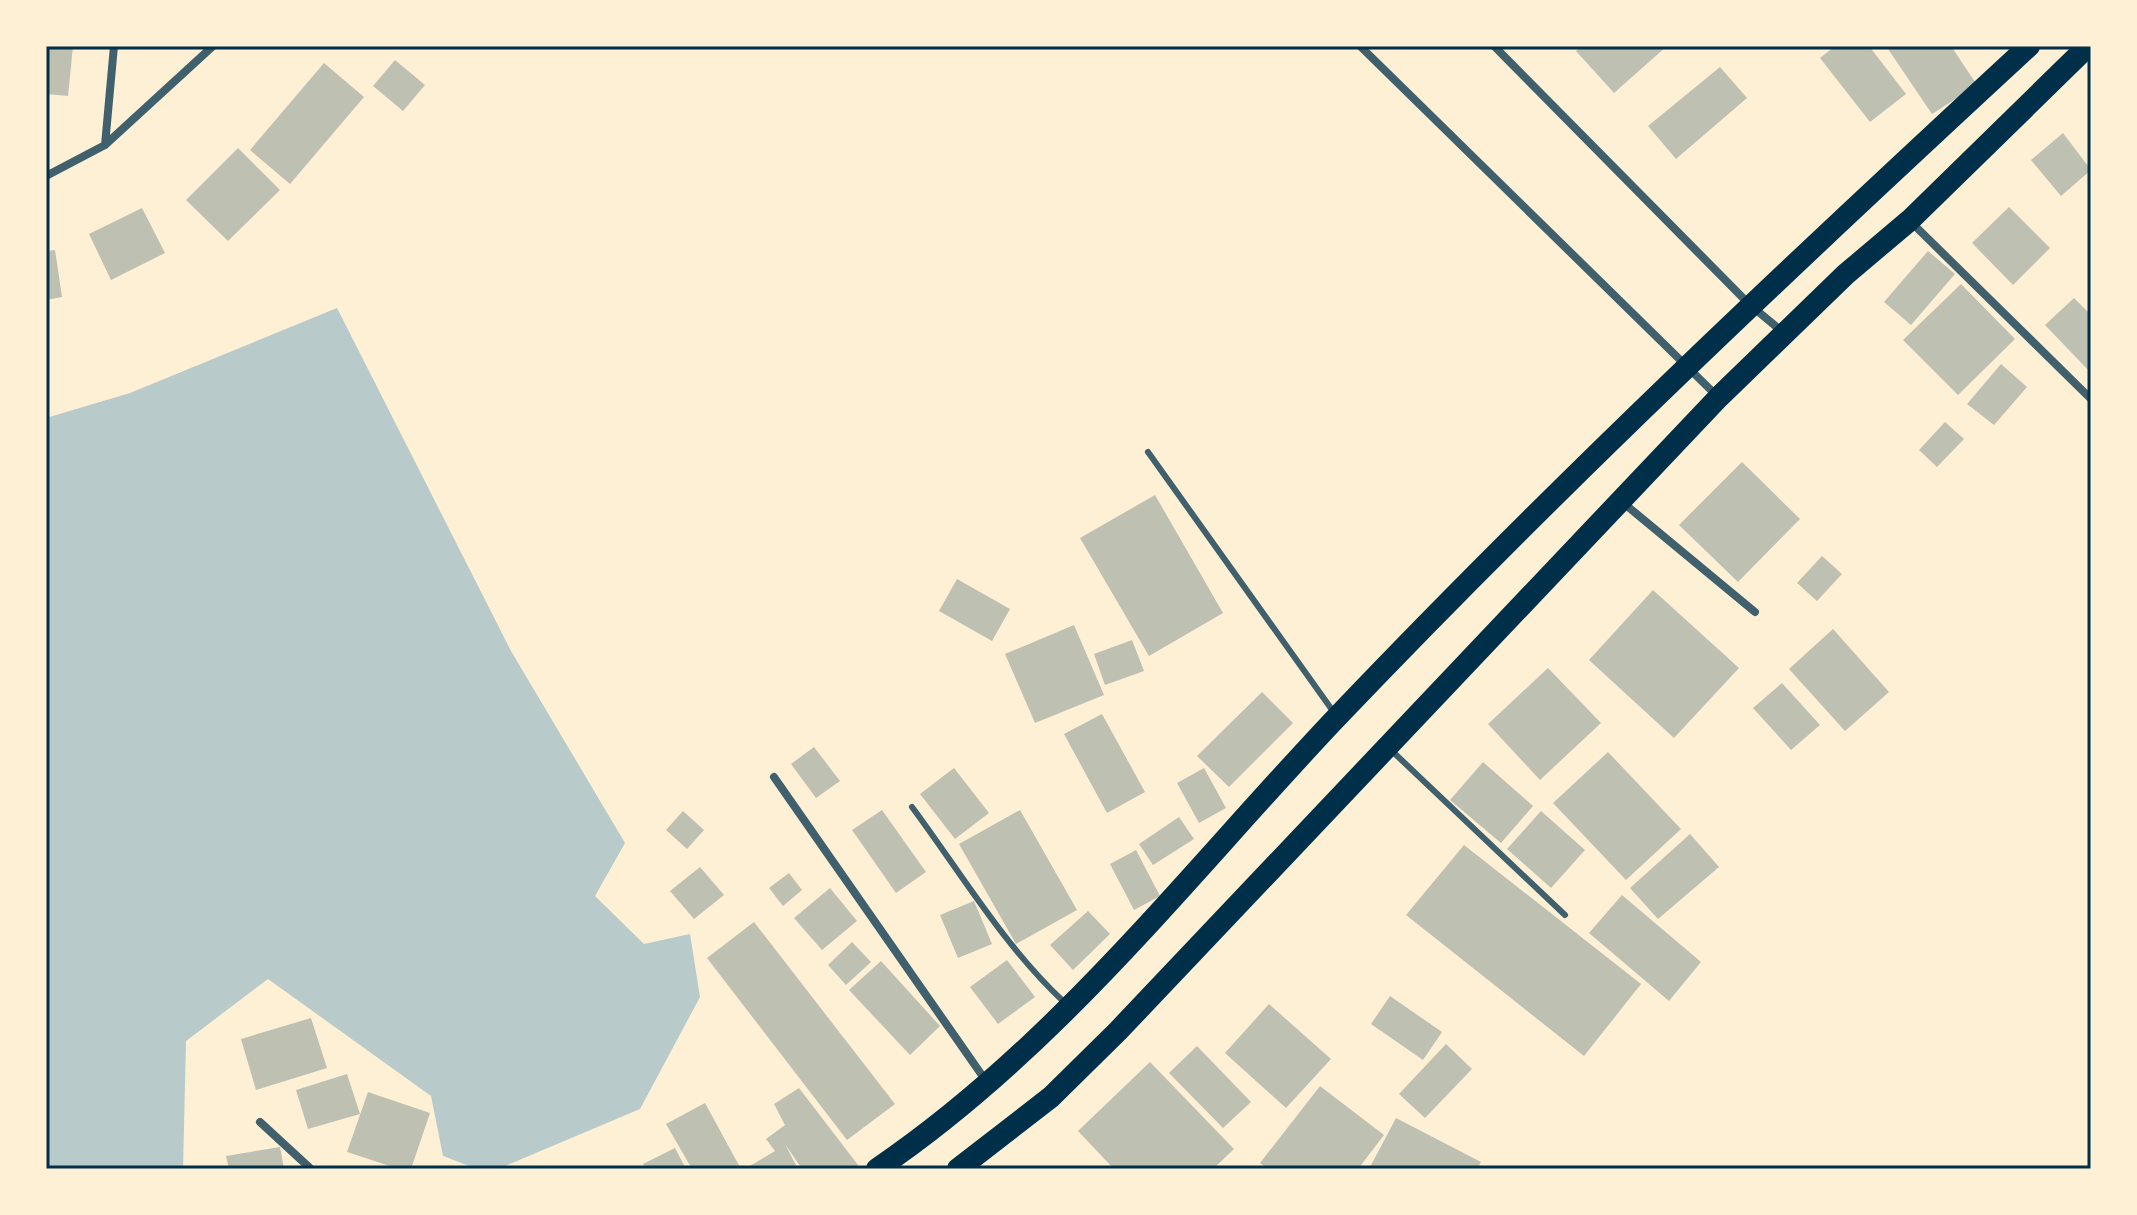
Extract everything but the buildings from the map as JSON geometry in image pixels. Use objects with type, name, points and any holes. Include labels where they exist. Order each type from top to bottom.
[{"type":"highway","points":[[877,1169],[988,1085],[1071,1009],[1337,717],[1687,364],[2029,46]]},
{"type":"highway","points":[[958,1169],[1063,1086],[1719,397],[1910,220],[2088,46]]},
{"type":"street","points":[[105,145],[114,46]]},
{"type":"street","points":[[46,176],[105,145],[213,46]]},
{"type":"street","points":[[1360,46],[1719,397]]},
{"type":"street","points":[[1494,46],[1749,304],[1785,333]]},
{"type":"street","points":[[1910,220],[2091,399]]},
{"type":"street","points":[[1620,500],[1755,612]]},
{"type":"street","points":[[774,777],[988,1085]]},
{"type":"street","points":[[260,1122],[311,1169]]},
{"type":"lane","points":[[1148,452],[1337,717]]},
{"type":"lane","points":[[1387,746],[1565,915]]},
{"type":"lane","points":[[912,807],[1003,936],[1036,976],[1071,1009]]},
{"type":"shaded area","points":[[337,308],[511,651],[625,843],[595,896],[644,944],[690,934],[700,997],[640,1109],[498,1169],[477,1169],[443,1156],[431,1096],[268,979],[186,1041],[183,1169],[46,1169],[46,418],[130,393]]}]
